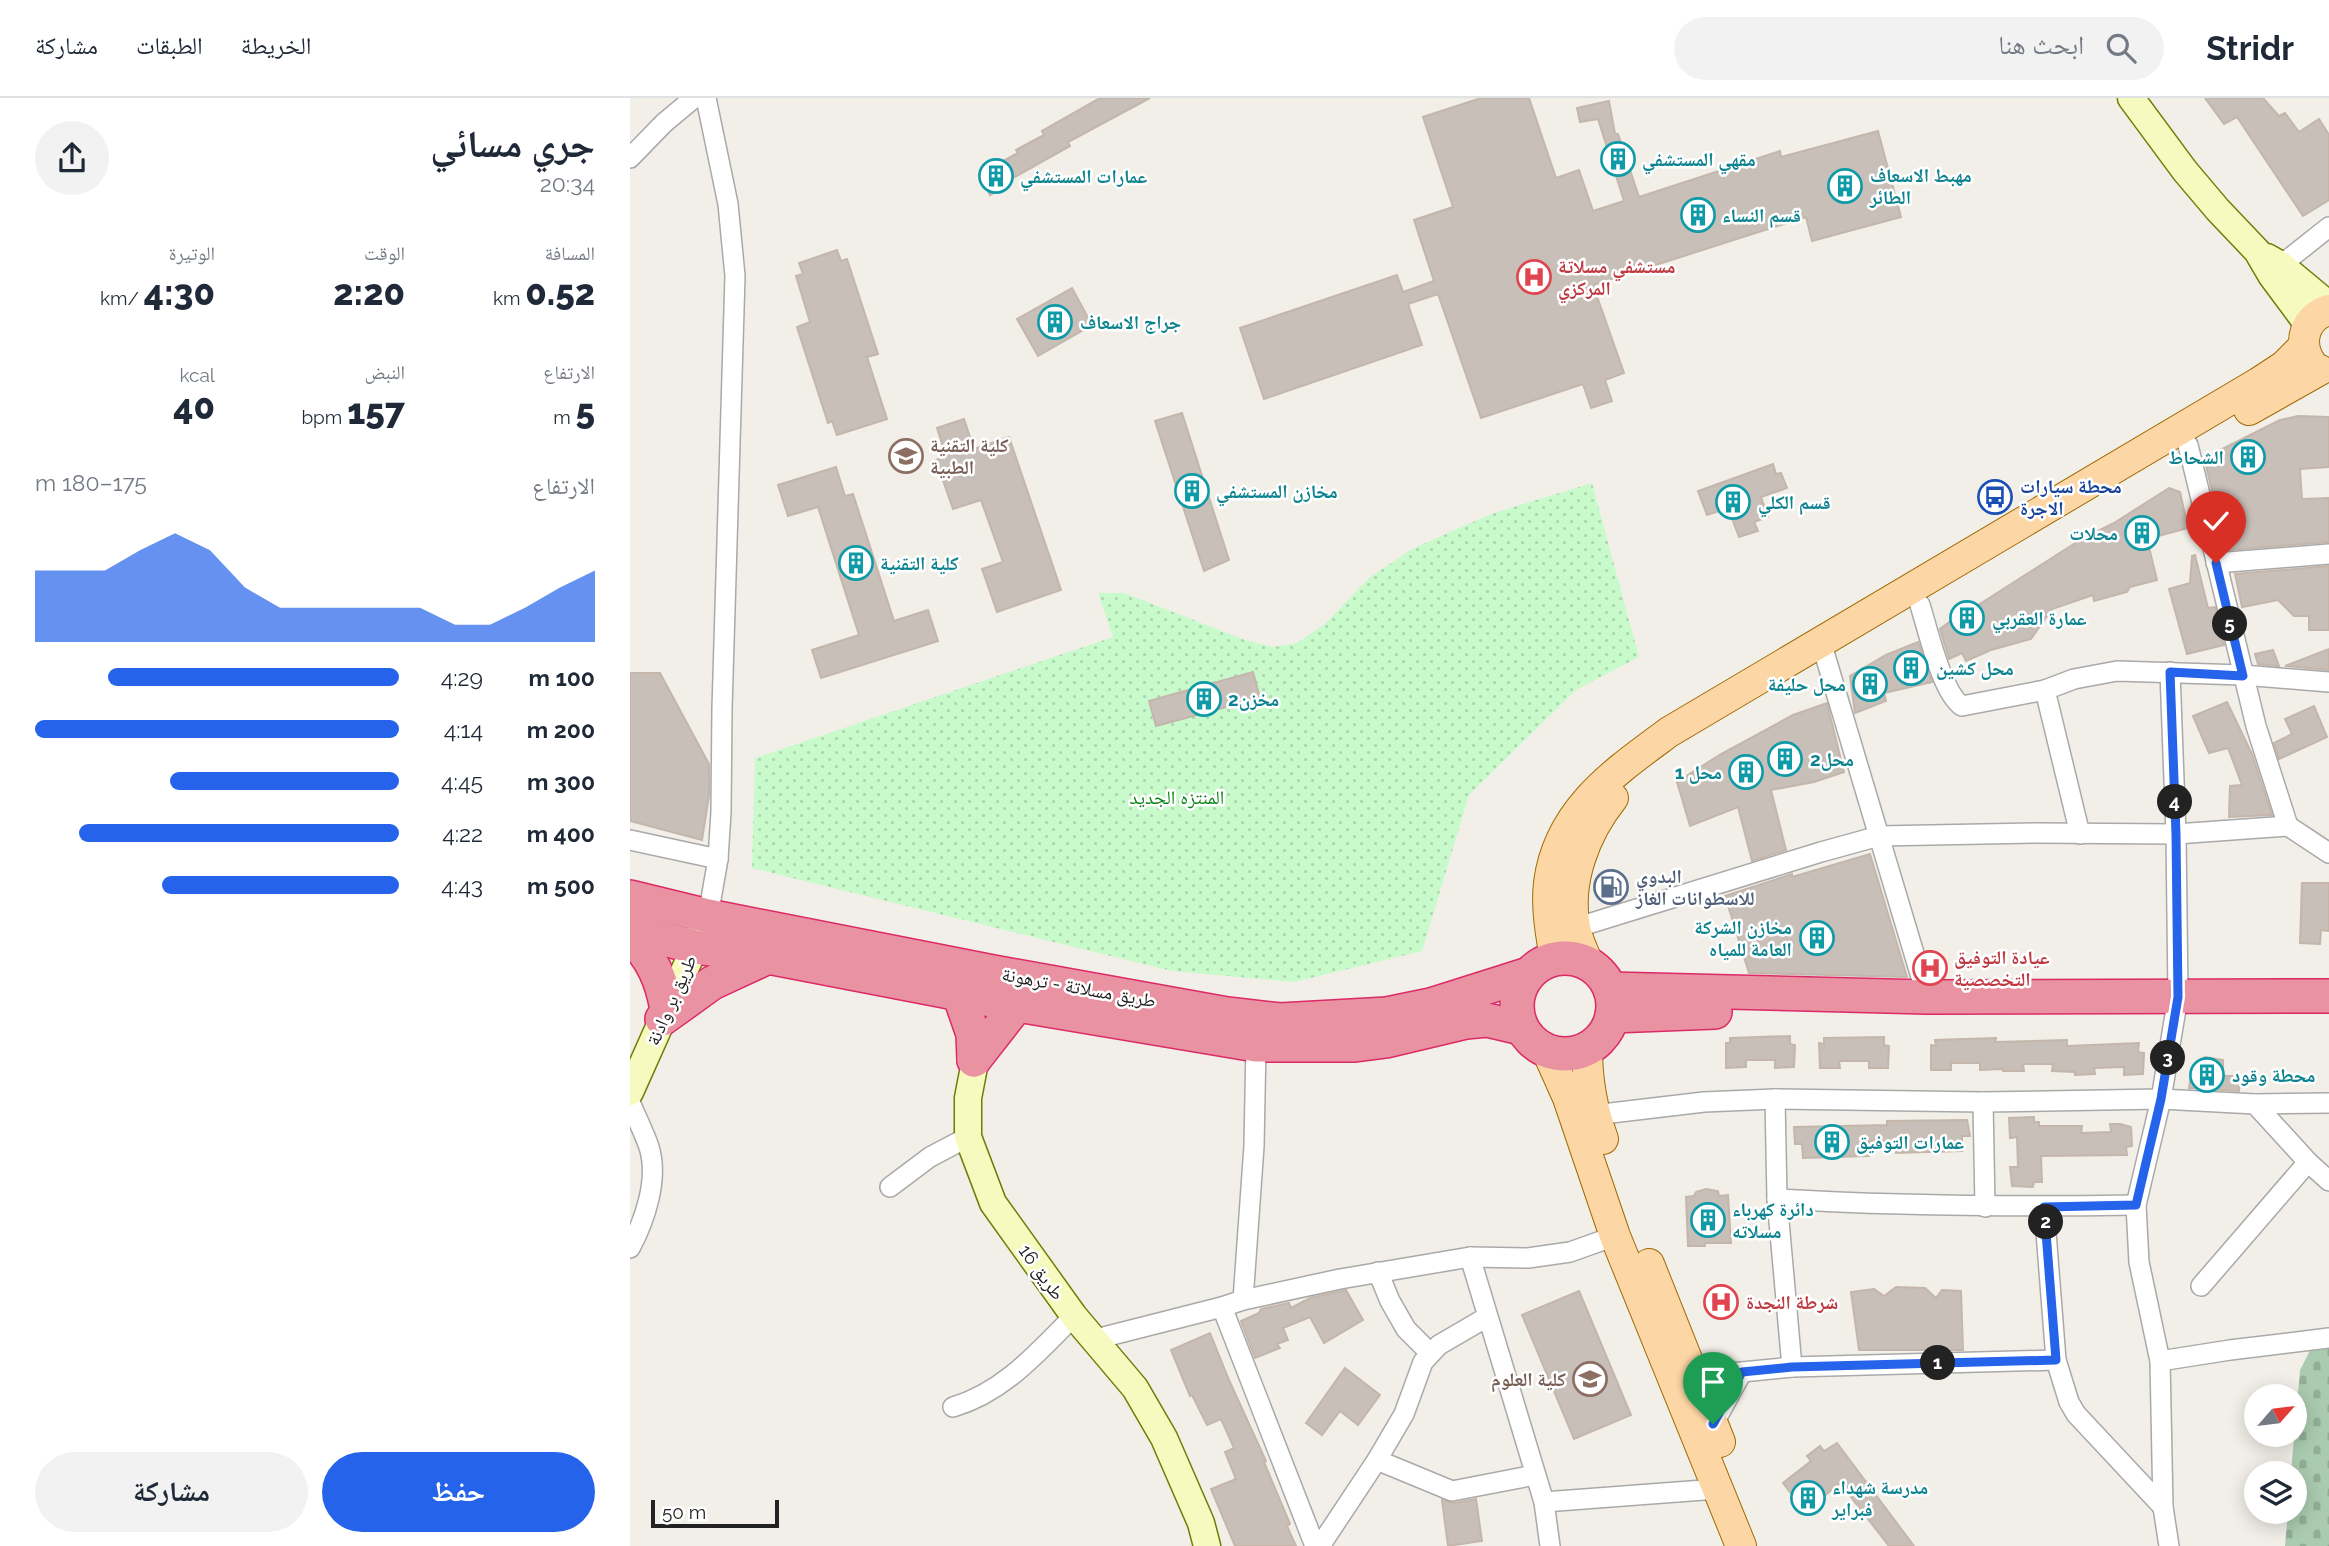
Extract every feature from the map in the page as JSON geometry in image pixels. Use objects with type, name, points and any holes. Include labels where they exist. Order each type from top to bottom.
[{"type":"highway","name":"طريق مسلاتة - ترهونة","points":[[630,897],[989,993],[1280,1020],[1387,1014],[1431,1005],[1542,966]]},
{"type":"highway","name":"طريق مسلاتة - ترهونة","points":[[630,930],[695,947],[989,993],[1256,1045],[1354,1045],[1487,1020],[1521,1028]]},
{"type":"highway","points":[[630,937],[656,970],[663,989],[665,1014],[712,983],[768,957]]},
{"type":"highway","points":[[1572,958],[1588,964],[1605,979],[1611,1002],[1607,1030],[1599,1041],[1574,1054],[1560,1055],[1547,1051],[1532,1042],[1521,1028],[1517,1009],[1519,990],[1542,966],[1572,958]]},
{"type":"highway","points":[[974,1060],[973,1034],[989,993]]},
{"type":"highway","points":[[974,1060],[989,993]]},
{"type":"highway","points":[[1611,1002],[1691,1012],[2177,1004],[2329,996]]},
{"type":"highway","points":[[1611,1002],[1927,997],[2177,1004],[2329,1013]]},
{"type":"main road","points":[[1588,964],[1575,928],[1573,896],[1576,871],[1587,839],[1618,791],[1729,706],[1824,649],[2126,471],[2188,445],[2325,372],[2309,360],[2317,321]]},
{"type":"main road","points":[[1824,649],[1920,605],[2284,366],[2317,321]]},
{"type":"main road","points":[[1542,966],[1549,920],[1549,884],[1558,845],[1590,795],[1615,772],[1669,732],[1729,706]]},
{"type":"main road","points":[[1587,1049],[1587,1076],[1594,1115],[1634,1228],[1763,1546]]},
{"type":"main road","points":[[1547,1051],[1568,1098],[1615,1236],[1741,1546]]},
{"type":"street","points":[[630,158],[664,123],[694,98]]},
{"type":"street","points":[[706,98],[728,204],[735,276],[721,812],[718,859],[708,916]]},
{"type":"street","points":[[2130,98],[2185,171],[2257,251],[2271,275],[2317,321]]},
{"type":"street","points":[[2281,265],[2329,228]]},
{"type":"street","points":[[2257,251],[2281,265],[2317,321]]},
{"type":"street","points":[[2188,445],[2256,726],[2288,826]]},
{"type":"street","points":[[2216,563],[2329,554]]},
{"type":"street","points":[[1920,605],[1946,687],[1955,702],[1962,706],[2045,690],[2074,679],[2116,671],[2329,682]]},
{"type":"street","points":[[1824,649],[1927,997]]},
{"type":"street","points":[[2169,1546],[2163,1507],[2160,1362],[2139,1262],[2136,1205],[2161,1099],[2177,1004],[2176,834],[2170,672]]},
{"type":"street","points":[[2045,690],[2080,834]]},
{"type":"street","points":[[1575,928],[1879,836],[2176,834],[2288,826],[2329,853]]},
{"type":"street","points":[[630,840],[718,859]]},
{"type":"street","name":"طريق بر وادنة","points":[[630,1092],[708,916]]},
{"type":"street","points":[[1243,1300],[1254,1146],[1256,1045]]},
{"type":"street","name":"طريق 16","points":[[974,1060],[968,1098],[968,1137],[993,1203],[1074,1316],[1135,1388],[1164,1438],[1201,1523],[1207,1546]]},
{"type":"street","points":[[1594,1115],[1704,1102],[1775,1099],[1983,1102],[2161,1099],[2255,1104],[2329,1103]]},
{"type":"street","points":[[1775,1099],[1777,1199],[1792,1367]]},
{"type":"street","points":[[630,1102],[650,1150],[653,1174],[640,1224],[630,1248]]},
{"type":"street","points":[[1983,1102],[1985,1207]]},
{"type":"street","points":[[2255,1104],[2308,1163],[2329,1181]]},
{"type":"street","points":[[890,1187],[930,1157],[968,1137]]},
{"type":"street","points":[[2201,1286],[2308,1163]]},
{"type":"street","points":[[1777,1199],[1985,1207],[2136,1205]]},
{"type":"street","points":[[2044,1207],[2056,1360],[2069,1402],[2076,1414],[2163,1507]]},
{"type":"street","points":[[1096,1339],[1243,1300],[1378,1272],[1470,1257],[1528,1258],[1570,1252],[1615,1236]]},
{"type":"street","points":[[1470,1257],[1544,1502],[1550,1546]]},
{"type":"street","points":[[1378,1272],[1406,1329],[1430,1353]]},
{"type":"street","points":[[1222,1307],[1318,1546]]},
{"type":"street","points":[[953,1407],[973,1401],[1013,1376],[1074,1316]]},
{"type":"street","points":[[1318,1546],[1377,1460],[1404,1414],[1423,1363],[1430,1353],[1487,1317]]},
{"type":"street","points":[[2160,1362],[2329,1338]]},
{"type":"street","points":[[1693,1373],[1792,1367],[2056,1360]]},
{"type":"street","points":[[1713,1424],[1742,1372]]},
{"type":"street","points":[[1377,1460],[1452,1491],[1535,1475]]},
{"type":"street","points":[[1544,1502],[1717,1489]]},
{"type":"green space","name":"المنتزه الجديد","points":[[1592,483],[1639,657],[1576,690],[1469,795],[1422,951],[1294,982],[1172,971],[752,868],[755,758],[1113,637],[1098,593],[1124,593],[1245,640],[1273,647],[1297,643],[1325,624],[1369,578],[1412,549],[1491,514]]},
{"type":"green space","points":[[2316,1339],[2329,1348],[2329,1546],[2285,1546],[2287,1524],[2307,1524],[2307,1461],[2292,1461],[2293,1447],[2307,1447],[2307,1384],[2299,1384],[2300,1370]]},
{"type":"building","points":[[1100,98],[1150,98],[1068,142],[1070,146],[1004,183],[1006,186],[990,195],[979,174],[1018,153],[1016,150],[1044,135],[1042,131]]},
{"type":"building","points":[[1481,98],[1529,98],[1556,178],[1579,170],[1593,211],[1624,201],[1598,119],[1580,122],[1577,108],[1609,101],[1615,134],[1618,134],[1639,197],[1780,151],[1781,157],[1878,131],[1901,217],[1812,241],[1806,217],[1593,285],[1624,373],[1605,380],[1612,401],[1591,408],[1583,384],[1481,418],[1438,294],[1408,304],[1422,345],[1264,399],[1240,328],[1397,275],[1403,292],[1434,281],[1414,220],[1453,207],[1423,117]]},
{"type":"building","points":[[2205,98],[2263,98],[2279,116],[2285,113],[2299,132],[2319,119],[2329,135],[2329,200],[2303,216],[2237,117],[2224,124]]},
{"type":"building","points":[[837,250],[841,261],[847,259],[878,354],[867,357],[887,419],[837,435],[832,421],[828,423],[797,327],[810,322],[796,276],[803,274],[799,263]]},
{"type":"building","name":"جراج الاسعاف","points":[[1072,288],[1092,325],[1038,356],[1017,319]]},
{"type":"building","name":"مخازن المستشفي","points":[[1182,413],[1229,560],[1204,571],[1155,421]]},
{"type":"building","points":[[2298,416],[2329,417],[2329,467],[2300,469],[2302,499],[2329,498],[2329,542],[2230,550],[2221,528],[2207,462],[2214,453],[2280,420]]},
{"type":"building","name":"كلية التقنية الطبية","points":[[964,419],[974,449],[1009,437],[1061,590],[997,612],[982,569],[1003,562],[981,500],[953,509],[936,460],[946,456],[937,428]]},
{"type":"building","name":"قسم الكلي","points":[[1773,464],[1776,474],[1781,473],[1787,488],[1761,497],[1768,517],[1754,522],[1758,531],[1739,537],[1728,508],[1707,515],[1698,491]]},
{"type":"building","name":"كلية التقنية","points":[[836,467],[845,496],[853,494],[894,621],[928,610],[938,641],[821,678],[812,650],[859,635],[818,507],[788,516],[778,485]]},
{"type":"building","points":[[2169,488],[2180,492],[2188,528],[2147,539],[2157,580],[2130,587],[2127,592],[2094,601],[2093,595],[2052,609],[2031,639],[1991,650],[1966,661],[1962,653],[1949,659],[1940,629],[1974,604],[1975,607],[2080,540],[2114,523]]},
{"type":"building","points":[[2195,555],[2208,608],[2215,607],[2224,645],[2187,654],[2169,589],[2190,583],[2192,556]]},
{"type":"building","points":[[2329,566],[2329,630],[2309,630],[2309,616],[2294,616],[2278,600],[2242,607],[2235,574]]},
{"type":"building","points":[[1918,642],[1932,682],[1884,693],[1886,701],[1855,713],[1850,676],[1886,655]]},
{"type":"building","points":[[2329,649],[2329,670],[2285,666]]},
{"type":"building","points":[[2273,650],[2279,666],[2258,664],[2255,654]]},
{"type":"building","name":"مخزن2","points":[[1253,672],[1260,698],[1156,726],[1149,701]]},
{"type":"building","points":[[630,673],[660,673],[709,764],[709,796],[702,840],[630,821]]},
{"type":"building","points":[[2227,702],[2252,754],[2272,815],[2229,817],[2230,786],[2242,785],[2228,748],[2209,753],[2193,716]]},
{"type":"building","points":[[1827,703],[1844,772],[1814,782],[1771,790],[1786,850],[1752,861],[1738,807],[1690,826],[1677,782],[1721,754],[1793,715]]},
{"type":"building","points":[[2314,706],[2327,737],[2279,759],[2274,743],[2292,734],[2285,719]]},
{"type":"building","name":"مخازن الشركة العامة للمياه","points":[[1870,854],[1907,977],[1749,973],[1725,896],[1792,874],[1792,877]]},
{"type":"building","points":[[2302,883],[2329,883],[2329,931],[2321,930],[2320,944],[2300,943]]},
{"type":"building","points":[[1790,1036],[1790,1044],[1795,1045],[1794,1067],[1775,1068],[1775,1060],[1746,1060],[1746,1067],[1726,1068],[1726,1043],[1730,1043],[1730,1038]]},
{"type":"building","points":[[1884,1037],[1884,1045],[1889,1046],[1888,1068],[1869,1068],[1869,1061],[1839,1061],[1840,1068],[1820,1068],[1819,1043],[1824,1044],[1824,1038]]},
{"type":"building","points":[[1996,1038],[1995,1042],[2067,1040],[2067,1046],[2139,1043],[2138,1052],[2144,1053],[2143,1074],[2124,1075],[2124,1067],[2094,1068],[2095,1074],[2075,1075],[2075,1072],[2052,1071],[2053,1064],[2023,1064],[2024,1071],[2003,1071],[1980,1070],[1980,1063],[1951,1063],[1951,1070],[1931,1070],[1931,1045],[1936,1046],[1935,1040]]},
{"type":"building","name":"محطة وقود","points":[[2205,1057],[2223,1060],[2223,1076],[2240,1076],[2239,1091],[2189,1088],[2191,1074],[2204,1073]]},
{"type":"building","points":[[2034,1117],[2034,1122],[2039,1122],[2039,1126],[2082,1126],[2081,1133],[2111,1132],[2110,1124],[2131,1127],[2132,1146],[2126,1147],[2127,1155],[2041,1156],[2042,1182],[2034,1182],[2033,1187],[2012,1186],[2010,1167],[2018,1167],[2017,1137],[2010,1138],[2009,1118]]},
{"type":"building","points":[[1967,1120],[1970,1136],[1962,1136],[1962,1151],[1896,1153],[1896,1141],[1869,1141],[1869,1156],[1803,1158],[1802,1144],[1795,1144],[1794,1127],[1887,1125],[1887,1121]]},
{"type":"building","name":"دائرة كهرباء مسلاته","points":[[1706,1189],[1718,1191],[1719,1196],[1728,1195],[1731,1243],[1688,1246],[1686,1197]]},
{"type":"building","points":[[1896,1287],[1925,1288],[1936,1298],[1942,1290],[1961,1291],[1963,1350],[1859,1350],[1851,1292],[1874,1289],[1884,1296]]},
{"type":"building","points":[[1346,1290],[1363,1320],[1324,1343],[1310,1317],[1283,1328],[1288,1340],[1277,1344],[1280,1348],[1255,1358],[1241,1321],[1259,1313],[1261,1309],[1289,1303],[1291,1308],[1310,1298]]},
{"type":"building","points":[[1579,1291],[1631,1415],[1574,1439],[1522,1315]]},
{"type":"building","points":[[1210,1333],[1266,1461],[1264,1462],[1290,1524],[1287,1526],[1296,1546],[1235,1546],[1211,1489],[1236,1479],[1225,1452],[1234,1448],[1221,1419],[1207,1425],[1192,1395],[1190,1396],[1171,1350]]},
{"type":"building","points":[[1345,1368],[1380,1395],[1358,1425],[1340,1411],[1322,1435],[1306,1423]]},
{"type":"building","name":"مدرسة شهداء فبراير","points":[[1837,1443],[1914,1546],[1889,1546],[1840,1483],[1805,1512],[1783,1483],[1811,1461],[1807,1456],[1820,1446],[1824,1451]]},
{"type":"building","points":[[1476,1499],[1482,1541],[1448,1546],[1442,1500],[1454,1503]]},
{"type":"place","name":"مقهي المستشفي","points":[[1618,159]]},
{"type":"place","name":"عمارات المستشفي","points":[[996,176]]},
{"type":"place","name":"مهبط الاسعاف الطائر","points":[[1845,186]]},
{"type":"place","name":"قسم النساء","points":[[1698,215]]},
{"type":"place","name":"مستشفي مسلاتة المركزي","points":[[1534,277]]},
{"type":"place","name":"جراج الاسعاف","points":[[1055,322]]},
{"type":"place","name":"كلية التقنية الطبية","points":[[906,456]]},
{"type":"place","name":"الشحاط","points":[[2248,457]]},
{"type":"place","name":"مخازن المستشفي","points":[[1192,491]]},
{"type":"place","name":"محطة سيارات الاجرة","points":[[1995,497]]},
{"type":"place","name":"قسم الكلي","points":[[1733,502]]},
{"type":"place","name":"محلات","points":[[2142,533]]},
{"type":"place","name":"كلية التقنية","points":[[856,563]]},
{"type":"place","name":"عمارة العقربي","points":[[1967,618]]},
{"type":"place","name":"محل كشين","points":[[1911,668]]},
{"type":"place","name":"محل حليفة","points":[[1870,684]]},
{"type":"place","name":"مخزن2","points":[[1204,699]]},
{"type":"place","name":"محل2","points":[[1785,759]]},
{"type":"place","name":"محل 1","points":[[1746,772]]},
{"type":"place","name":"البدوي للاسطوانات الغاز","points":[[1611,887]]},
{"type":"place","name":"مخازن الشركة العامة للمياه","points":[[1817,938]]},
{"type":"place","name":"عيادة التوفيق التخصصية","points":[[1930,968]]},
{"type":"place","name":"محطة وقود","points":[[2207,1075]]},
{"type":"place","name":"عمارات التوفيق","points":[[1832,1142]]},
{"type":"place","name":"دائرة كهرباء مسلاته","points":[[1708,1220]]},
{"type":"place","name":"شرطة النجدة","points":[[1721,1302]]},
{"type":"place","name":"كلية العلوم","points":[[1590,1379]]},
{"type":"place","name":"مدرسة شهداء فبراير","points":[[1808,1498]]},
{"type":"route","points":[[1713,1424],[1742,1372],[1792,1367],[2056,1360],[2044,1207],[2136,1205],[2161,1099],[2178,997],[2170,672],[2243,676],[2216,563]]}]
